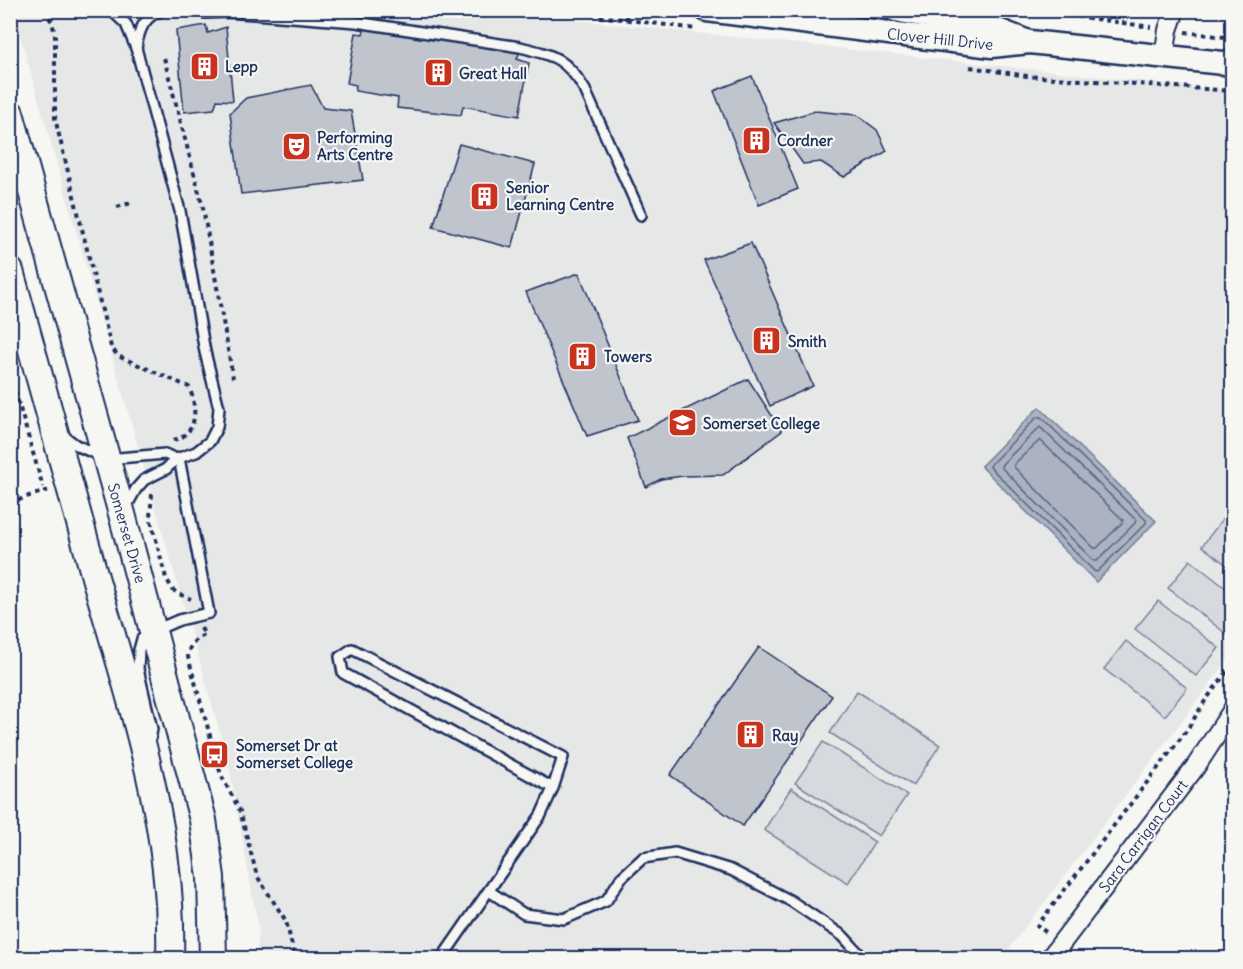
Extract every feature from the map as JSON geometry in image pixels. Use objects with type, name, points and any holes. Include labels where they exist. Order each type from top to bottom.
[{"type":"main road","name":"Somerset Drive","points":[[10,113],[107,459],[203,820],[211,877],[213,958]]},
{"type":"main road","points":[[10,271],[146,760],[158,812],[167,869],[170,899],[170,958]]},
{"type":"street","name":"Clover Hill Drive","points":[[706,10],[995,29],[1030,42]]},
{"type":"street","points":[[1164,57],[1168,30],[1176,10]]},
{"type":"street","name":"Clover Hill Drive","points":[[882,21],[992,46],[1030,42],[1233,64]]},
{"type":"street","name":"Sara Carrigan Court","points":[[1055,951],[1196,766],[1233,711]]},
{"type":"lane","points":[[111,10],[126,24],[136,48],[180,211],[205,352],[219,408],[217,428],[210,441],[196,452],[177,458],[166,469],[144,480],[136,489],[122,514]]},
{"type":"lane","points":[[136,48],[139,32],[146,19],[164,10]]},
{"type":"lane","points":[[186,10],[206,13],[226,11],[356,22],[520,47],[561,61],[574,71],[585,90],[641,215]]},
{"type":"lane","points":[[54,428],[76,445],[107,459],[165,454],[177,458]]},
{"type":"lane","points":[[146,760],[152,729],[138,669],[142,639],[153,631],[179,620],[209,613],[177,458]]},
{"type":"lane","points":[[442,958],[541,815],[553,788],[563,757],[352,650],[340,657],[343,673],[553,788]]},
{"type":"lane","points":[[489,891],[524,914],[564,919],[606,901],[621,878],[644,858],[675,854],[730,870],[790,901],[843,936],[863,958]]},
{"type":"path","points":[[44,10],[56,34],[56,118],[59,135],[111,347],[118,356],[189,387],[194,399],[195,409],[191,429],[180,439],[169,441]]},
{"type":"path","points":[[626,20],[627,10]]},
{"type":"path","points":[[1033,10],[1233,38]]},
{"type":"path","points":[[164,58],[202,208],[233,378]]},
{"type":"path","points":[[117,207],[131,203]]},
{"type":"path","points":[[10,374],[44,491],[10,504]]},
{"type":"path","points":[[149,489],[152,493],[150,517],[166,578],[173,590],[191,598],[193,604]]},
{"type":"path","points":[[199,625],[205,635],[192,642],[188,657],[221,775],[240,811],[257,876],[286,921],[295,958]]},
{"type":"path","points":[[1055,951],[1037,926],[1187,730],[1205,701],[1233,665]]},
{"type":"shaded area","name":"Somerset College","points":[[13,11],[495,11],[1232,91],[1232,655],[1002,958],[256,958],[259,931],[228,760]]},
{"type":"shaded area","points":[[1224,517],[1232,524],[1232,569],[1202,546]]},
{"type":"shaded area","points":[[1190,560],[1232,593],[1232,631],[1229,636],[1168,588]]},
{"type":"shaded area","points":[[1158,601],[1219,648],[1196,676],[1135,629]]},
{"type":"shaded area","points":[[1126,641],[1187,688],[1165,716],[1104,669]]},
{"type":"shaded area","points":[[857,691],[940,745],[913,786],[830,733]]},
{"type":"shaded area","points":[[823,742],[907,795],[879,836],[795,783]]},
{"type":"shaded area","points":[[791,788],[875,842],[848,883],[764,830]]},
{"type":"water","points":[[1039,407],[1156,521],[1096,582],[981,466]]},
{"type":"building","name":"Lepp","points":[[206,25],[208,33],[226,27],[233,101],[217,100],[214,109],[184,112],[176,30]]},
{"type":"building","name":"Great Hall","points":[[365,26],[520,51],[517,59],[529,63],[519,116],[463,106],[461,115],[397,108],[398,98],[355,91],[356,85],[347,83],[356,33],[363,34]]},
{"type":"building","name":"Cordner","points":[[752,76],[798,189],[759,205],[714,91]]},
{"type":"building","name":"Performing Arts Centre","points":[[311,85],[323,108],[351,111],[363,180],[241,194],[230,113],[246,98]]},
{"type":"building","points":[[815,111],[857,115],[877,130],[887,151],[844,177],[821,162],[803,164],[774,123]]},
{"type":"building","name":"Senior Learning Centre","points":[[459,144],[535,164],[512,248],[433,227]]},
{"type":"building","name":"Smith","points":[[751,243],[813,386],[770,406],[704,260]]},
{"type":"building","name":"Towers","points":[[579,273],[638,420],[587,436],[526,292]]},
{"type":"building","points":[[748,379],[782,431],[723,475],[661,479],[646,487],[627,438]]},
{"type":"building","name":"Ray","points":[[759,647],[832,696],[743,826],[670,775]]},
{"type":"place","name":"Lepp","points":[[204,66]]},
{"type":"place","name":"Great Hall","points":[[438,73]]},
{"type":"place","name":"Cordner","points":[[756,140]]},
{"type":"place","name":"Performing Arts Centre","points":[[296,146]]},
{"type":"place","name":"Senior Learning Centre","points":[[485,196]]},
{"type":"place","name":"Smith","points":[[767,341]]},
{"type":"place","name":"Towers","points":[[583,356]]},
{"type":"place","name":"Somerset College","points":[[682,423]]},
{"type":"place","name":"Ray","points":[[751,735]]},
{"type":"place","name":"Somerset Dr at Somerset College","points":[[215,754]]}]
